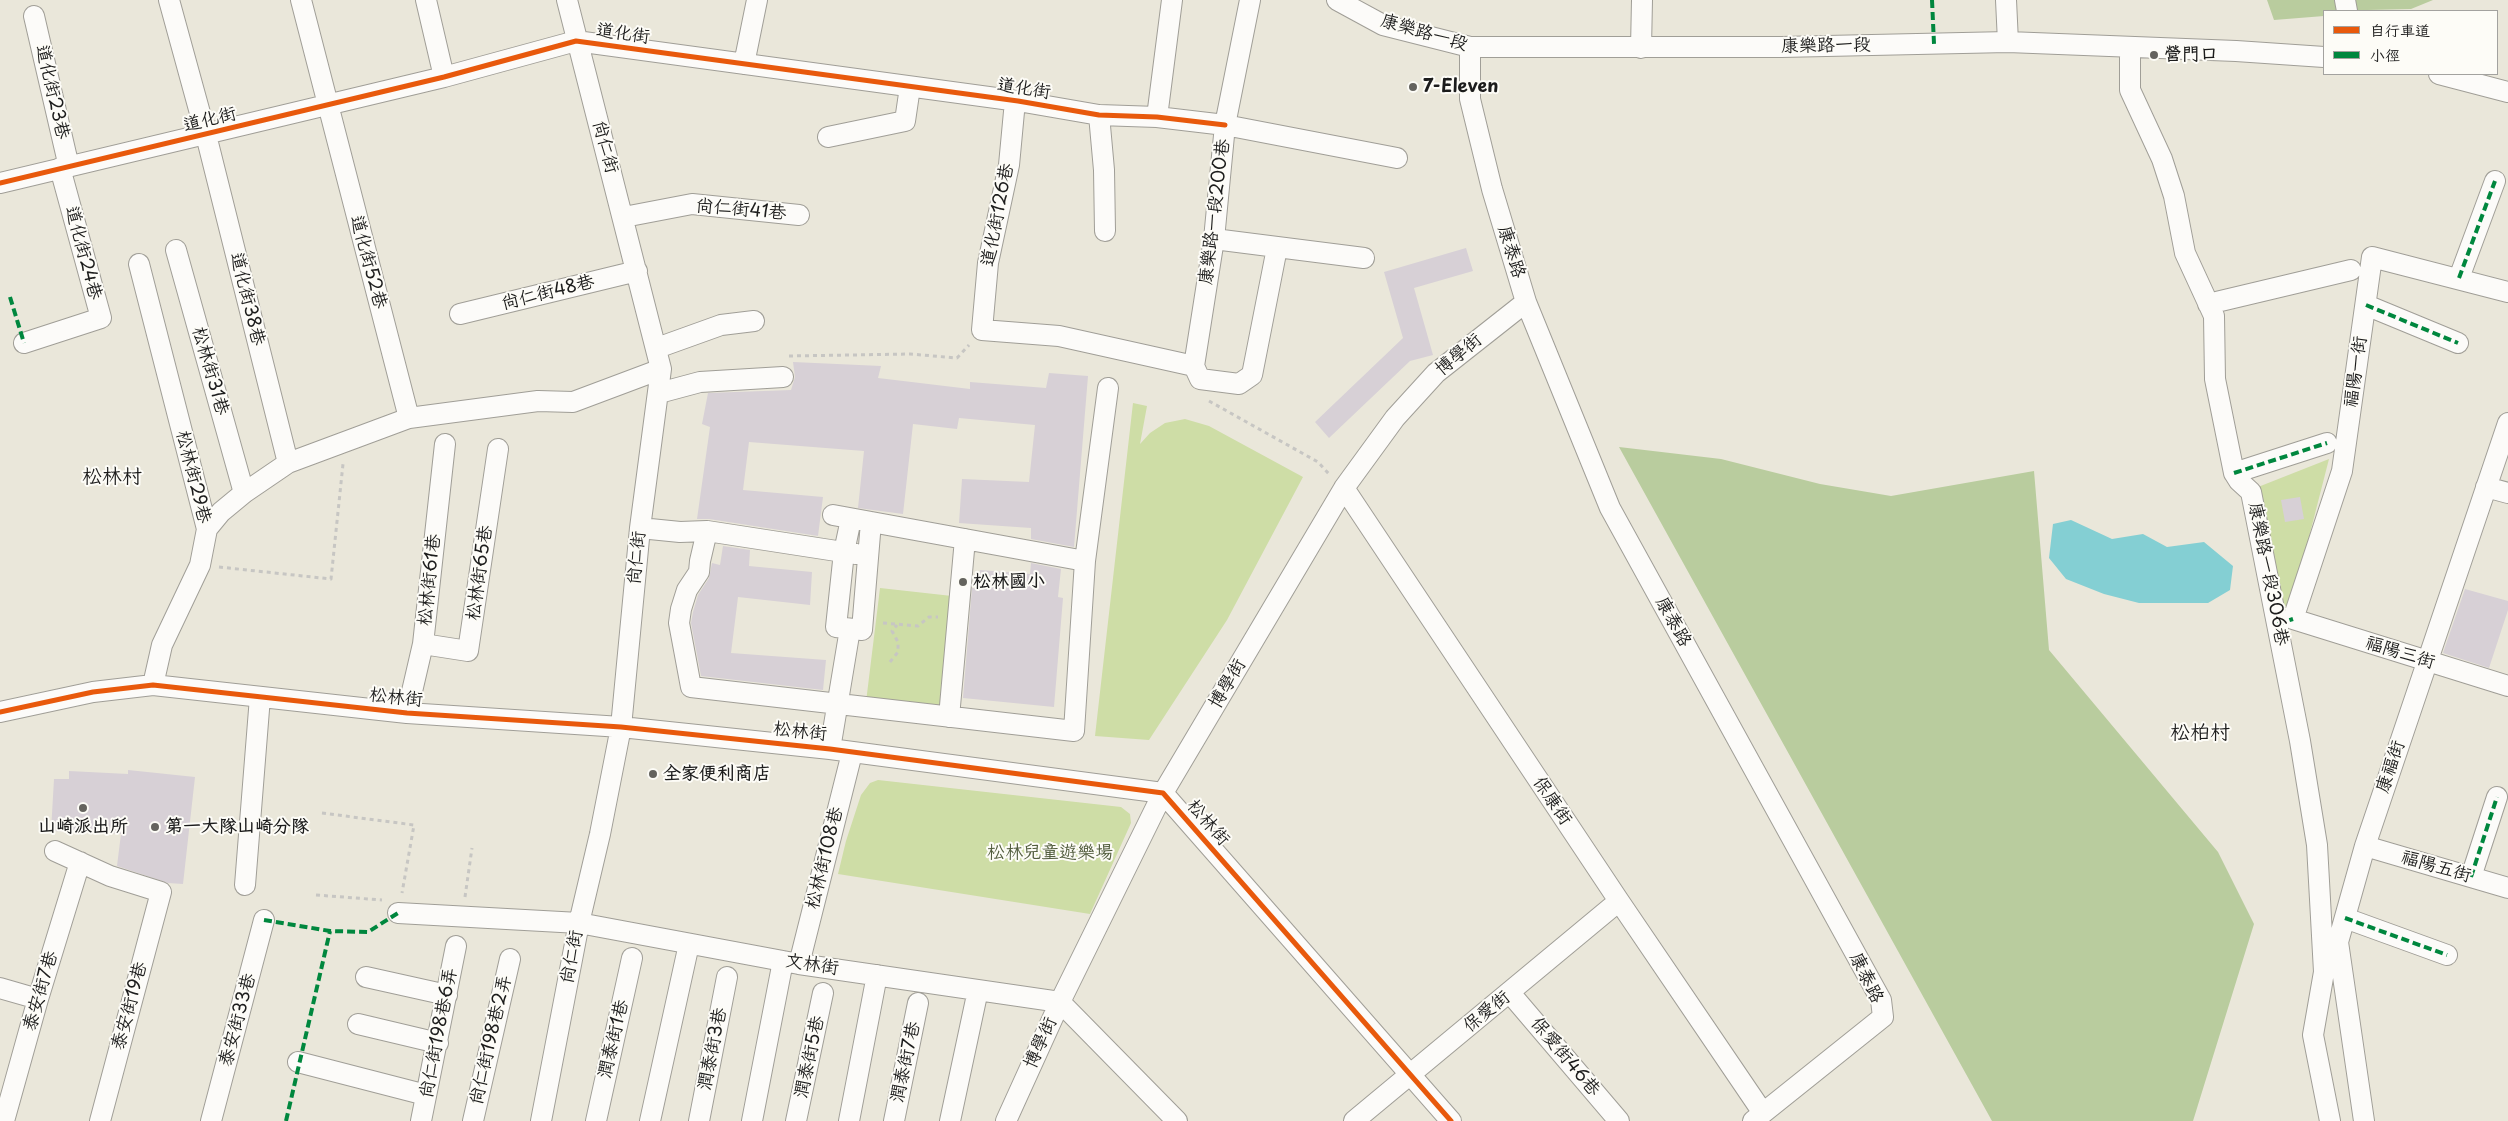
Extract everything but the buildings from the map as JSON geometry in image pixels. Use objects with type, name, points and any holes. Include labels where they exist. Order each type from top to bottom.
[{"type":"street","name":"道化街38巷","points":[[169,0],[206,135],[288,463]]},
{"type":"street","name":"道化街52巷","points":[[301,0],[326,105],[409,418]]},
{"type":"street","points":[[426,0],[444,77]]},
{"type":"street","name":"尚仁街","points":[[541,1121],[579,924],[600,834],[621,727],[640,528],[661,370],[624,217],[576,41],[567,0]]},
{"type":"street","points":[[744,64],[757,0]]},
{"type":"street","points":[[1157,117],[1172,0]]},
{"type":"street","name":"康樂路一段200巷","points":[[1194,366],[1214,239],[1225,125],[1250,0]]},
{"type":"street","name":"康樂路一段","points":[[1337,0],[1383,25],[1470,48],[1641,48],[2008,42],[2323,57]]},
{"type":"street","points":[[1641,48],[1642,0]]},
{"type":"street","points":[[2006,0],[2008,42]]},
{"type":"street","name":"道化街23巷","points":[[34,16],[64,168]]},
{"type":"street","name":"道化街","points":[[0,183],[444,77],[576,41],[1015,101],[1099,115],[1157,117],[1225,125],[1398,158]]},
{"type":"street","points":[[2130,47],[2130,90],[2162,159],[2174,196],[2185,253],[2214,316],[2215,379],[2234,473],[2328,443]]},
{"type":"street","name":"康泰路","points":[[1470,48],[1470,99],[1492,189],[1526,302],[1610,508],[1881,1000],[1883,1017],[1758,1117]]},
{"type":"street","points":[[2443,75],[2508,92]]},
{"type":"street","points":[[828,137],[905,121],[910,87]]},
{"type":"street","name":"道化街126巷","points":[[982,330],[988,263],[1009,165],[1015,101]]},
{"type":"street","points":[[1099,115],[1106,231]]},
{"type":"street","name":"道化街24巷","points":[[24,343],[101,318],[64,168]]},
{"type":"street","points":[[2459,278],[2495,181]]},
{"type":"street","name":"尚仁街41巷","points":[[624,217],[692,204],[799,215]]},
{"type":"street","points":[[1214,239],[1364,258]]},
{"type":"street","points":[[982,330],[1059,336],[1194,366],[1200,379],[1239,384],[1252,374],[1277,248]]},
{"type":"street","name":"松林街31巷","points":[[176,250],[244,493]]},
{"type":"street","name":"福陽一街","points":[[2292,619],[2342,471],[2372,257],[2508,292]]},
{"type":"street","name":"松林街29巷","points":[[139,264],[206,530],[200,565],[162,645],[153,685]]},
{"type":"street","points":[[2208,304],[2351,270]]},
{"type":"street","name":"尚仁街48巷","points":[[460,314],[636,271]]},
{"type":"street","name":"博學街","points":[[1006,1121],[1060,1002],[1163,793],[1344,488],[1395,418],[1436,373],[1526,302]]},
{"type":"street","points":[[2366,305],[2458,343]]},
{"type":"street","points":[[657,348],[721,325],[754,321]]},
{"type":"street","points":[[206,530],[221,512],[244,493],[288,463],[409,418],[538,401],[573,402],[661,370]]},
{"type":"street","points":[[659,393],[700,382],[783,377]]},
{"type":"street","points":[[707,531],[699,572],[687,590],[681,608],[679,623],[691,687],[1074,731],[1085,561],[1108,388]]},
{"type":"street","name":"康福街","points":[[2364,1121],[2338,942],[2365,846],[2508,423]]},
{"type":"street","name":"松林街61巷","points":[[407,714],[423,644],[445,444]]},
{"type":"street","name":"松林街65巷","points":[[423,644],[468,651],[498,449]]},
{"type":"street","name":"康樂路一段306巷","points":[[2234,473],[2239,481],[2251,492],[2298,731],[2317,845],[2324,972],[2313,1035],[2330,1121]]},
{"type":"street","points":[[2486,487],[2508,493]]},
{"type":"street","name":"保康街","points":[[1344,488],[1619,901],[1758,1117]]},
{"type":"street","points":[[871,522],[862,630],[836,627],[844,552],[842,517],[871,522],[965,539],[1085,561]]},
{"type":"street","points":[[640,528],[680,532],[707,531],[868,555]]},
{"type":"street","points":[[949,717],[965,539]]},
{"type":"street","name":"福陽三街","points":[[2292,619],[2508,686]]},
{"type":"street","points":[[830,749],[850,629]]},
{"type":"street","name":"松林街","points":[[0,712],[93,692],[153,685],[407,714],[621,727],[830,749],[1163,793],[1451,1121]]},
{"type":"street","points":[[245,885],[260,697]]},
{"type":"street","name":"松林街108巷","points":[[752,1121],[791,962],[852,752]]},
{"type":"street","points":[[2471,877],[2497,797]]},
{"type":"street","name":"福陽五街","points":[[2365,846],[2508,888]]},
{"type":"street","points":[[55,851],[80,862]]},
{"type":"street","name":"泰安街19巷","points":[[80,862],[110,876],[161,892],[100,1121]]},
{"type":"street","name":"泰安街7巷","points":[[4,1121],[38,999],[80,862]]},
{"type":"street","name":"保愛街","points":[[1354,1121],[1619,901]]},
{"type":"street","name":"文林街","points":[[399,908],[462,917],[579,924],[791,962],[1060,1002]]},
{"type":"street","points":[[2345,918],[2447,954]]},
{"type":"street","name":"泰安街33巷","points":[[211,1121],[264,920]]},
{"type":"street","points":[[650,1121],[689,944]]},
{"type":"street","name":"尚仁街198巷6弄","points":[[421,1121],[456,946]]},
{"type":"street","name":"潤泰街1巷","points":[[596,1121],[632,958]]},
{"type":"street","name":"尚仁街198巷2弄","points":[[473,1121],[510,959]]},
{"type":"street","points":[[849,1121],[877,975]]},
{"type":"street","points":[[366,977],[447,995]]},
{"type":"street","name":"潤泰街3巷","points":[[699,1121],[727,977]]},
{"type":"street","points":[[0,988],[38,999]]},
{"type":"street","points":[[950,1121],[978,990]]},
{"type":"street","name":"潤泰街5巷","points":[[796,1121],[823,993]]},
{"type":"street","name":"保愛街46巷","points":[[1510,993],[1619,1121]]},
{"type":"street","points":[[1060,1002],[1176,1121]]},
{"type":"street","name":"潤泰街7巷","points":[[894,1121],[918,1003]]},
{"type":"street","points":[[358,1024],[438,1043]]},
{"type":"street","points":[[298,1062],[426,1096]]},
{"type":"path","points":[[782,357],[910,354],[957,358],[982,330]]},
{"type":"path","points":[[1200,396],[1318,462],[1344,488]]},
{"type":"path","points":[[200,565],[331,579],[345,443]]},
{"type":"path","points":[[863,611],[879,615],[884,624],[918,626],[929,617],[958,615]]},
{"type":"path","points":[[890,662],[898,652],[898,642],[892,631],[898,624]]},
{"type":"path","points":[[316,894],[399,908],[414,825],[322,813]]},
{"type":"path","points":[[462,917],[472,848]]},
{"type":"green space","points":[[2267,0],[2433,0],[2411,9],[2323,10],[2323,16],[2274,20]]},
{"type":"green space","points":[[1133,403],[1147,406],[1140,444],[1150,433],[1165,423],[1185,419],[1209,426],[1303,477],[1227,620],[1149,740],[1095,736]]},
{"type":"green space","points":[[1619,447],[1721,459],[1820,484],[1891,496],[2034,471],[2049,650],[2218,852],[2254,924],[2193,1121],[1992,1121]]},
{"type":"green space","points":[[2329,459],[2289,615],[2281,617],[2258,487]]},
{"type":"green space","points":[[880,588],[952,596],[939,710],[866,702]]},
{"type":"green space","name":"松林兒童遊樂場","points":[[878,780],[1121,807],[1130,814],[1131,823],[1090,914],[838,874],[846,841],[861,795],[870,783]]},
{"type":"water","points":[[2071,520],[2112,539],[2143,534],[2167,547],[2204,542],[2233,566],[2230,590],[2208,603],[2139,603],[2104,594],[2066,579],[2049,558],[2053,524]]},
{"type":"marked path","points":[[1932,0],[1934,44]]},
{"type":"marked path","points":[[2459,278],[2495,181]]},
{"type":"marked path","points":[[10,297],[24,343]]},
{"type":"marked path","points":[[2366,305],[2458,343]]},
{"type":"marked path","points":[[2234,473],[2327,443]]},
{"type":"marked path","points":[[2278,624],[2293,619]]},
{"type":"marked path","points":[[2471,877],[2497,797]]},
{"type":"marked path","points":[[264,920],[330,931],[368,932],[398,913]]},
{"type":"marked path","points":[[2345,918],[2447,955]]},
{"type":"marked path","points":[[286,1121],[330,931]]},
{"type":"cycle path","points":[[0,183],[444,77],[576,41],[1018,101],[1099,115],[1157,117],[1225,125]]},
{"type":"cycle path","points":[[0,712],[93,692],[153,685],[407,713],[621,727],[830,749],[1163,793],[1451,1121]]},
{"type":"place","name":"營門口","points":[[2154,55]]},
{"type":"place","name":"7-Eleven","points":[[1413,87]]},
{"type":"place","name":"松林國小","points":[[963,582]]},
{"type":"place","name":"全家便利商店","points":[[653,774]]},
{"type":"place","name":"山崎派出所","points":[[83,808]]},
{"type":"place","name":"第一大隊山崎分隊","points":[[155,827]]},
{"type":"district","name":"松林村","points":[[112,477]]},
{"type":"district","name":"松柏村","points":[[2200,733]]}]
